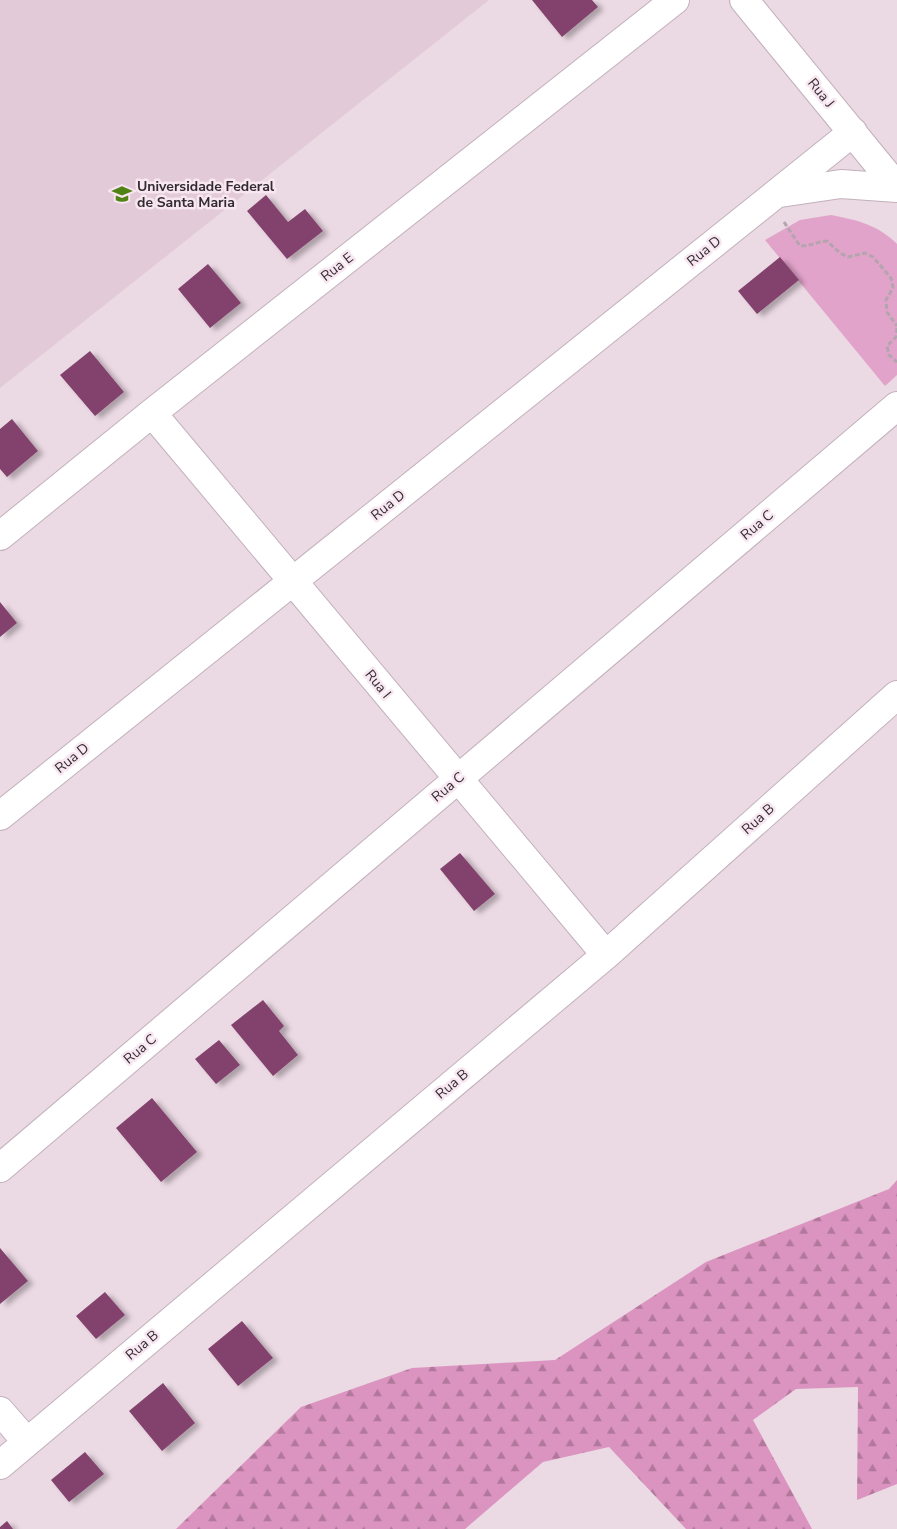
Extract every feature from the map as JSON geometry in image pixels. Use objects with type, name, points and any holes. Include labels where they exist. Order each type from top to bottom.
[{"type":"street","name":"Rua E","points":[[0,536],[152,413],[675,0]]},
{"type":"street","name":"Rua J","points":[[744,0],[897,187]]},
{"type":"street","name":"Rua D","points":[[0,816],[853,132]]},
{"type":"street","points":[[776,194],[841,184],[897,187]]},
{"type":"street","name":"Rua C","points":[[0,1168],[897,406]]},
{"type":"street","name":"Rua I","points":[[152,413],[457,780],[606,955]]},
{"type":"street","name":"Rua B","points":[[0,1465],[606,955],[897,695]]},
{"type":"street","points":[[0,1411],[27,1442]]},
{"type":"path","points":[[784,222],[800,246],[811,246],[818,242],[827,241],[840,253],[848,256],[866,253],[873,257],[891,278],[893,288],[886,300],[887,312],[897,327],[896,337],[887,346],[889,355],[897,362]]},
{"type":"shaded area","name":"Universidade Federal de Santa Maria","points":[[0,0],[489,0],[0,388]]},
{"type":"shaded area","points":[[831,215],[867,224],[882,232],[897,244],[897,375],[885,386],[765,240],[800,220]]},
{"type":"green space","points":[[897,1180],[897,1484],[857,1500],[858,1387],[796,1389],[753,1420],[812,1529],[686,1529],[609,1447],[543,1462],[465,1529],[176,1529],[301,1407],[412,1368],[555,1360],[706,1262],[889,1189]]},
{"type":"building","points":[[532,0],[592,0],[598,7],[562,37]]},
{"type":"building","points":[[266,195],[288,222],[305,209],[323,231],[287,259],[247,211]]},
{"type":"building","points":[[780,257],[799,280],[757,314],[738,291]]},
{"type":"building","points":[[208,264],[241,303],[210,328],[178,289]]},
{"type":"building","points":[[90,351],[124,392],[95,416],[60,375]]},
{"type":"building","points":[[12,419],[38,451],[7,477],[0,469],[0,429]]},
{"type":"building","points":[[0,602],[17,623],[0,637]]},
{"type":"building","points":[[460,853],[495,894],[474,911],[440,869]]},
{"type":"building","points":[[263,1000],[284,1026],[279,1031],[298,1055],[273,1076],[231,1025]]},
{"type":"building","points":[[219,1040],[240,1065],[216,1084],[195,1059]]},
{"type":"building","points":[[152,1098],[197,1152],[161,1182],[116,1128]]},
{"type":"building","points":[[0,1248],[28,1281],[0,1304]]},
{"type":"building","points":[[105,1292],[125,1315],[96,1339],[76,1316]]},
{"type":"building","points":[[242,1321],[273,1358],[238,1386],[208,1349]]},
{"type":"building","points":[[163,1383],[195,1423],[162,1451],[129,1411]]},
{"type":"building","points":[[85,1452],[104,1474],[69,1502],[51,1480]]},
{"type":"building","points":[[7,1521],[13,1529],[0,1529],[0,1527]]},
{"type":"place","name":"Universidade Federal de Santa Maria","points":[[122,194]]}]
